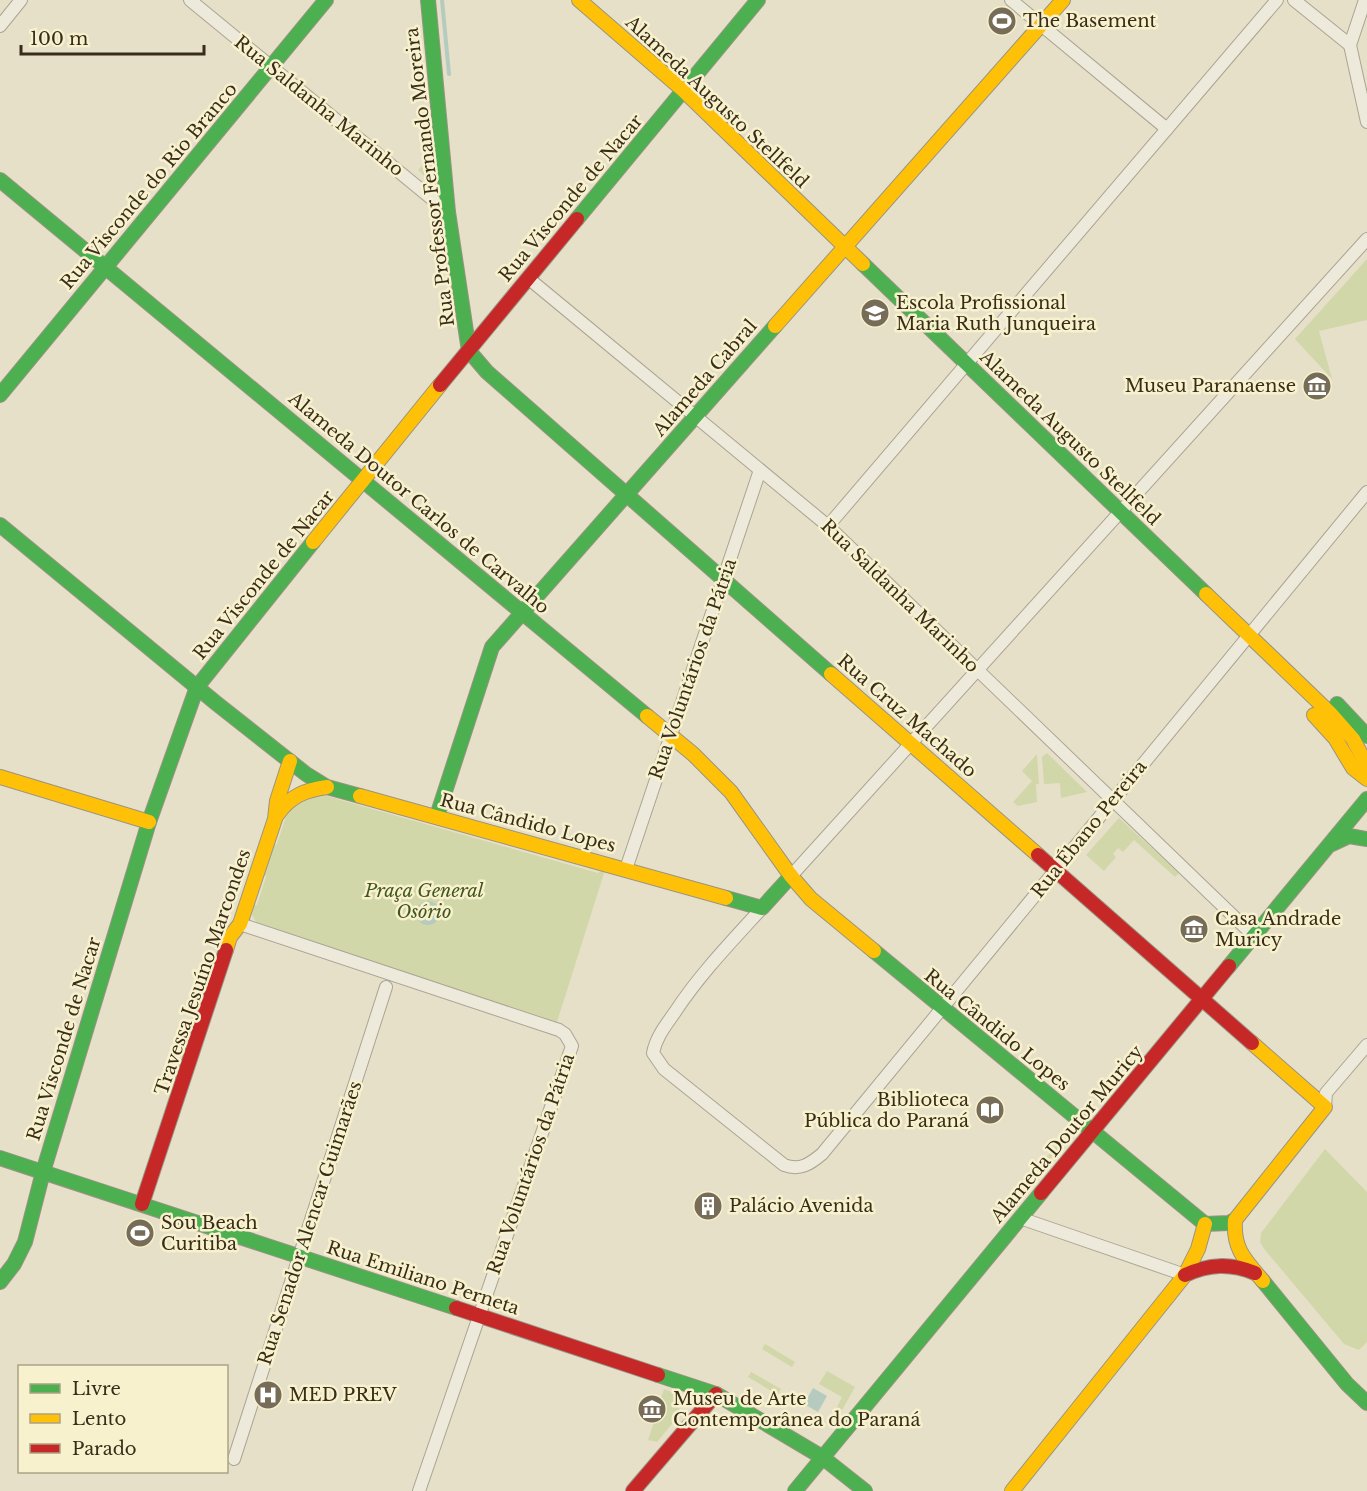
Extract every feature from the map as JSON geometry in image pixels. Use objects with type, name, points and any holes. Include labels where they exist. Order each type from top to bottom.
[{"type":"street","points":[[0,26],[21,0]]},
{"type":"street","name":"Rua Saldanha Marinho","points":[[190,0],[448,212]]},
{"type":"street","name":"Rua Visconde do Rio Branco","points":[[0,395],[326,0]]},
{"type":"street","name":"Rua Professor Fernando Moreira","points":[[428,0],[448,212],[469,351]]},
{"type":"street","name":"Alameda Augusto Stellfeld","points":[[579,0],[683,90],[1249,635],[1343,727],[1353,739],[1366,764]]},
{"type":"street","name":"Rua Visconde de Nacar","points":[[0,1282],[14,1264],[25,1242],[43,1172],[149,822],[197,687],[528,278],[758,0]]},
{"type":"street","points":[[1011,0],[1167,129]]},
{"type":"street","name":"Alameda Cabral","points":[[437,816],[492,647],[1063,0]]},
{"type":"street","points":[[828,526],[1277,0]]},
{"type":"street","points":[[1294,0],[1350,45]]},
{"type":"street","points":[[1365,0],[1350,45],[1367,122]]},
{"type":"street","name":"Alameda Doutor Carlos de Carvalho","points":[[0,180],[693,754],[731,792],[791,876]]},
{"type":"street","points":[[762,908],[1367,239]]},
{"type":"street","name":"Rua Saldanha Marinho","points":[[528,278],[828,526],[1254,936]]},
{"type":"street","name":"Rua Cruz Machado","points":[[469,351],[487,372],[1325,1107]]},
{"type":"street","name":"Rua Voluntários da Pátria","points":[[626,869],[760,470]]},
{"type":"street","name":"Rua Ébano Pereira","points":[[762,908],[689,991],[655,1043],[653,1053],[664,1069],[784,1165],[792,1168],[808,1164],[822,1154],[1367,492]]},
{"type":"street","name":"Rua Cândido Lopes","points":[[0,525],[197,687],[327,788],[437,816],[762,908]]},
{"type":"street","points":[[1367,736],[1352,718],[1268,638],[1249,635],[1250,652],[1325,726],[1338,741],[1354,770],[1358,775],[1367,779]]},
{"type":"street","name":"Travessa Jesuíno Marcondes","points":[[275,819],[277,801],[290,761]]},
{"type":"street","points":[[0,777],[149,822]]},
{"type":"street","name":"Travessa Jesuíno Marcondes","points":[[142,1204],[230,937],[240,924],[275,819],[284,803],[294,795],[306,790],[327,788]]},
{"type":"street","name":"Alameda Doutor Muricy","points":[[795,1491],[1367,799]]},
{"type":"street","points":[[1328,847],[1352,835],[1367,839]]},
{"type":"street","name":"Rua Cândido Lopes","points":[[791,876],[811,899],[1205,1224]]},
{"type":"street","name":"Rua Voluntários da Pátria","points":[[240,924],[559,1030],[570,1041],[571,1052],[478,1315],[419,1491]]},
{"type":"street","name":"Rua Senador Alencar Guimarães","points":[[234,1459],[386,987]]},
{"type":"street","points":[[1012,1491],[1185,1275],[1198,1250],[1205,1224],[1229,1223],[1235,1220],[1325,1107],[1326,1093],[1367,1045]]},
{"type":"street","name":"Rua Emiliano Perneta","points":[[0,1158],[716,1394],[822,1457],[865,1491]]},
{"type":"street","points":[[1020,1218],[1185,1275],[1199,1268],[1229,1265],[1243,1268],[1257,1275]]},
{"type":"street","points":[[1235,1220],[1234,1237],[1237,1248],[1347,1384],[1367,1403]]},
{"type":"street","points":[[633,1491],[716,1394]]},
{"type":"green space","points":[[433,154],[436,187],[418,170]]},
{"type":"green space","points":[[1367,259],[1367,320],[1319,331],[1332,379],[1295,339]]},
{"type":"green space","points":[[1047,753],[1087,792],[1061,798],[1060,783],[1044,784],[1042,757]]},
{"type":"green space","points":[[1037,754],[1039,784],[1036,784],[1037,802],[1018,806],[1013,802],[1032,781],[1022,771]]},
{"type":"green space","name":"Praça General Osório","points":[[316,793],[598,873],[606,867],[557,1022],[428,979],[426,983],[371,964],[370,960],[331,950],[258,925],[252,915],[254,905],[257,905],[273,846],[277,844],[287,813],[285,809]]},
{"type":"green space","points":[[1119,818],[1179,873],[1175,877],[1134,840],[1123,852],[1118,848],[1113,854],[1116,857],[1104,871],[1086,855]]},
{"type":"green space","points":[[1056,1146],[1060,1149],[1032,1183],[1028,1179]]},
{"type":"green space","points":[[1325,1149],[1367,1192],[1367,1342],[1359,1350],[1344,1344],[1260,1242],[1261,1233]]},
{"type":"green space","points":[[765,1344],[795,1362],[792,1367],[762,1349]]},
{"type":"green space","points":[[827,1371],[855,1387],[842,1410],[837,1407],[842,1397],[819,1384]]},
{"type":"green space","points":[[751,1372],[781,1389],[778,1395],[748,1377]]},
{"type":"green space","points":[[664,1389],[672,1392],[681,1413],[657,1442],[648,1440],[664,1403],[660,1401]]},
{"type":"shaded area","points":[[428,901],[436,905],[440,913],[436,921],[428,925],[420,921],[416,913],[420,905]]},
{"type":"shaded area","points":[[813,1388],[827,1396],[818,1412],[804,1404]]},
{"type":"waterway","points":[[442,0],[449,74]]},
{"type":"traffic: fast","points":[[0,395],[326,0]]},
{"type":"traffic: fast","points":[[428,0],[448,212],[469,351]]},
{"type":"traffic: fast","points":[[577,219],[758,0]]},
{"type":"traffic: fast","points":[[0,180],[647,716]]},
{"type":"traffic: fast","points":[[863,264],[1206,594]]},
{"type":"traffic: fast","points":[[437,816],[492,647],[775,326]]},
{"type":"traffic: fast","points":[[469,351],[487,372],[831,674]]},
{"type":"traffic: fast","points":[[0,525],[306,774],[327,787],[360,796]]},
{"type":"traffic: fast","points":[[0,1282],[14,1264],[25,1242],[43,1172],[149,822],[197,687],[313,542]]},
{"type":"traffic: fast","points":[[1337,704],[1367,736]]},
{"type":"traffic: fast","points":[[1229,966],[1367,799]]},
{"type":"traffic: fast","points":[[1332,844],[1349,836],[1367,839]]},
{"type":"traffic: fast","points":[[726,898],[762,908],[791,876]]},
{"type":"traffic: fast","points":[[874,951],[1205,1224],[1229,1223],[1235,1220]]},
{"type":"traffic: fast","points":[[0,1158],[456,1308]]},
{"type":"traffic: fast","points":[[795,1491],[1041,1193]]},
{"type":"traffic: fast","points":[[1263,1281],[1347,1384],[1367,1403]]},
{"type":"traffic: fast","points":[[658,1375],[716,1394],[822,1457],[865,1491]]},
{"type":"traffic: slow","points":[[579,0],[683,90],[863,264]]},
{"type":"traffic: slow","points":[[775,326],[1063,0]]},
{"type":"traffic: slow","points":[[313,542],[440,385]]},
{"type":"traffic: slow","points":[[1206,594],[1331,714],[1353,739],[1366,764]]},
{"type":"traffic: slow","points":[[831,674],[1038,855]]},
{"type":"traffic: slow","points":[[1314,715],[1335,738],[1353,768],[1367,779]]},
{"type":"traffic: slow","points":[[647,716],[693,754],[731,792],[791,876],[811,899],[874,951]]},
{"type":"traffic: slow","points":[[226,950],[230,937],[240,924],[275,819],[277,801],[290,761]]},
{"type":"traffic: slow","points":[[0,777],[149,822]]},
{"type":"traffic: slow","points":[[277,815],[287,803],[299,795],[327,787]]},
{"type":"traffic: slow","points":[[360,796],[726,898]]},
{"type":"traffic: slow","points":[[1252,1043],[1325,1107],[1235,1220],[1238,1247],[1263,1281]]},
{"type":"traffic: slow","points":[[1012,1491],[1185,1275],[1198,1249],[1205,1224]]},
{"type":"traffic: jam","points":[[440,385],[577,219]]},
{"type":"traffic: jam","points":[[1038,855],[1252,1043]]},
{"type":"traffic: jam","points":[[142,1204],[226,950]]},
{"type":"traffic: jam","points":[[1041,1193],[1229,966]]},
{"type":"traffic: jam","points":[[1185,1275],[1220,1266],[1255,1273]]},
{"type":"traffic: jam","points":[[456,1308],[658,1375]]},
{"type":"traffic: jam","points":[[633,1491],[716,1394]]},
{"type":"place","name":"The Basement","points":[[1002,21]]},
{"type":"place","name":"Escola Profissional Maria Ruth Junqueira","points":[[875,313]]},
{"type":"place","name":"Museu Paranaense","points":[[1317,386]]},
{"type":"place","name":"Casa Andrade Muricy","points":[[1194,929]]},
{"type":"place","name":"Biblioteca Pública do Paraná","points":[[990,1110]]},
{"type":"place","name":"Palácio Avenida","points":[[708,1206]]},
{"type":"place","name":"Sou Beach Curitiba","points":[[140,1233]]},
{"type":"place","name":"MED PREV","points":[[268,1395]]},
{"type":"place","name":"Museu de Arte Contemporânea do Paraná","points":[[652,1409]]}]
